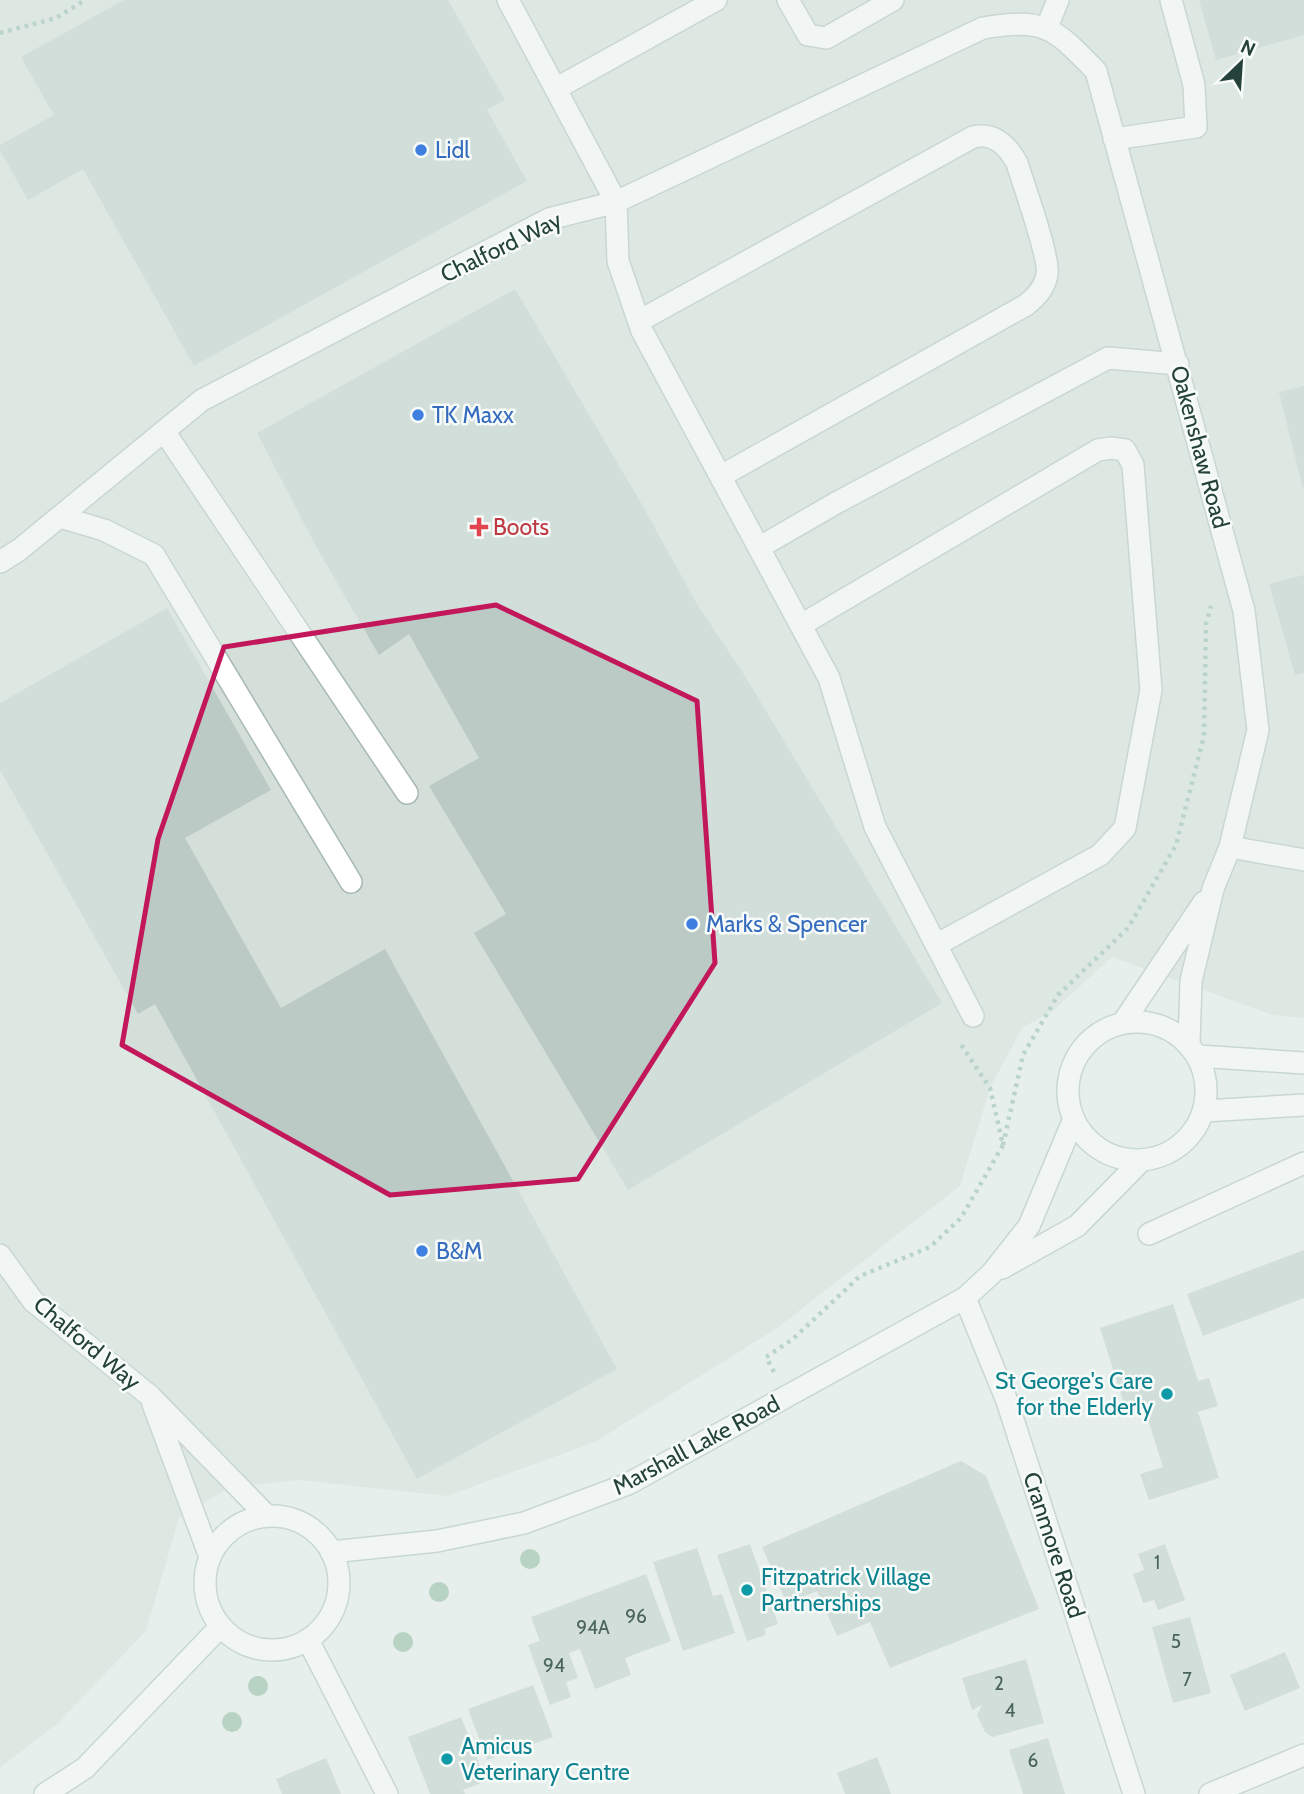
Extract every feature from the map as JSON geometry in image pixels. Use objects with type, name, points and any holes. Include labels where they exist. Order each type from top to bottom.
[{"type":"main road","points":[[508,0],[616,202],[618,261],[639,321],[829,678],[875,827],[973,1016]]},
{"type":"main road","points":[[557,88],[716,0]]},
{"type":"main road","points":[[788,0],[808,35],[825,37],[893,0]]},
{"type":"main road","points":[[1047,27],[1058,0]]},
{"type":"main road","points":[[1114,139],[1196,127],[1194,85],[1171,0]]},
{"type":"main road","name":"Chalford Way","points":[[0,562],[60,517],[202,400],[549,219],[616,202],[983,28],[1014,23],[1047,27]]},
{"type":"main road","name":"Oakenshaw Road","points":[[1047,27],[1068,43],[1096,71],[1244,611],[1258,730],[1230,847],[1213,889],[1191,981],[1193,1049]]},
{"type":"main road","points":[[639,321],[973,137],[983,135],[1001,141],[1017,163],[1048,264],[1045,283],[1037,296],[1026,305],[721,476]]},
{"type":"main road","points":[[760,547],[836,503],[1108,358],[1178,364]]},
{"type":"main road","points":[[164,431],[407,793]]},
{"type":"main road","points":[[801,625],[1098,450],[1125,450],[1133,466],[1151,690],[1125,828],[1100,855],[936,945]]},
{"type":"main road","points":[[60,517],[104,530],[153,555],[351,882]]},
{"type":"main road","points":[[1230,847],[1304,860]]},
{"type":"main road","name":"Oakenshaw Road","points":[[1124,1021],[1213,889]]},
{"type":"main road","points":[[1140,1161],[1101,1151],[1073,1121],[1067,1096],[1070,1070],[1082,1047],[1101,1030],[1124,1021],[1167,1027],[1193,1049],[1207,1083],[1205,1111],[1304,1105]]},
{"type":"main road","points":[[1193,1049],[1304,1063]]},
{"type":"main road","name":"Marshall Lake Road","points":[[992,1273],[1077,1226],[1140,1161],[1168,1154],[1191,1136],[1205,1111]]},
{"type":"main road","name":"Marshall Lake Road","points":[[331,1552],[437,1541],[524,1523],[628,1484],[965,1298],[992,1273],[1029,1226],[1073,1121]]},
{"type":"main road","points":[[1149,1234],[1304,1163]]},
{"type":"main road","name":"Chalford Way","points":[[0,1255],[33,1301],[150,1396],[267,1516]]},
{"type":"main road","name":"Cranmore Road","points":[[965,1298],[1007,1401],[1133,1794]]},
{"type":"main road","name":"Chalford Way","points":[[150,1396],[211,1557]]},
{"type":"main road","points":[[267,1516],[293,1520],[315,1532],[331,1552],[339,1584],[337,1600],[321,1629],[308,1640],[271,1650],[253,1647],[235,1639],[214,1616],[206,1593],[206,1569],[219,1542],[233,1529],[267,1516]]},
{"type":"main road","points":[[45,1794],[85,1768],[221,1626]]},
{"type":"main road","points":[[308,1640],[387,1794]]},
{"type":"main road","points":[[1210,1794],[1304,1755]]},
{"type":"path","points":[[0,33],[56,18],[85,0]]},
{"type":"path","points":[[788,1396],[766,1357],[793,1339],[860,1276],[930,1247],[961,1218],[1003,1145],[990,1088],[956,1036]]},
{"type":"highlighted area","points":[[496,605],[697,701],[715,963],[578,1179],[390,1195],[122,1045],[158,839],[224,647]]},
{"type":"shaded area","points":[[0,0],[1304,0],[1304,1018],[1273,1015],[1112,957],[1054,1010],[1022,1028],[990,1088],[960,1186],[777,1328],[595,1442],[447,1496],[299,1480],[231,1487],[179,1518],[146,1631],[58,1723],[0,1768]]},
{"type":"building","points":[[124,0],[448,0],[505,100],[487,110],[527,181],[194,366],[83,169],[28,200],[0,150],[0,145],[54,115],[21,57]]},
{"type":"building","points":[[1199,0],[1304,0],[1304,35],[1216,60]]},
{"type":"building","points":[[515,289],[697,604],[743,673],[942,1003],[628,1190],[474,933],[506,914],[429,786],[479,758],[409,634],[379,655],[318,550],[257,433]]},
{"type":"building","points":[[1304,386],[1304,488],[1303,489],[1279,392]]},
{"type":"building","points":[[1304,575],[1304,673],[1295,675],[1269,584]]},
{"type":"building","points":[[167,608],[271,790],[185,838],[281,1008],[385,949],[617,1369],[417,1479],[155,1004],[138,1014],[0,770],[0,703]]},
{"type":"building","points":[[1304,1250],[1304,1298],[1203,1336],[1187,1294]]},
{"type":"building","name":"St George's Care for the Elderly","points":[[1173,1304],[1198,1381],[1209,1378],[1218,1406],[1198,1412],[1219,1478],[1149,1500],[1140,1474],[1163,1467],[1144,1407],[1127,1413],[1100,1328]]},
{"type":"building","points":[[961,1461],[986,1476],[1039,1609],[890,1668],[870,1622],[837,1636],[817,1591],[787,1604],[762,1547]]},
{"type":"building","name":"Fitzpatrick Village Partnerships","points":[[750,1544],[778,1624],[764,1629],[766,1635],[747,1641],[717,1555]]},
{"type":"building","points":[[1165,1544],[1185,1600],[1158,1610],[1154,1600],[1143,1603],[1133,1574],[1144,1570],[1138,1554]]},
{"type":"building","points":[[697,1548],[713,1596],[722,1594],[735,1633],[683,1651],[653,1562]]},
{"type":"building","points":[[646,1574],[671,1641],[625,1658],[631,1675],[595,1689],[580,1649],[569,1653],[578,1678],[566,1682],[571,1697],[550,1705],[528,1645],[540,1641],[531,1617]]},
{"type":"building","points":[[1190,1617],[1211,1693],[1173,1703],[1152,1627]]},
{"type":"building","points":[[1285,1652],[1300,1688],[1245,1711],[1230,1675]]},
{"type":"building","points":[[1026,1659],[1044,1723],[992,1737],[985,1732],[977,1715],[982,1705],[972,1710],[962,1678]]},
{"type":"building","points":[[533,1685],[553,1737],[487,1760],[468,1709]]},
{"type":"building","name":"Amicus Veterinary Centre","points":[[461,1717],[486,1781],[463,1790],[465,1794],[430,1794],[408,1737]]},
{"type":"building","points":[[1048,1738],[1065,1794],[1023,1794],[1009,1750]]},
{"type":"building","points":[[877,1757],[891,1794],[845,1794],[837,1773]]},
{"type":"building","points":[[326,1758],[341,1794],[282,1794],[276,1779]]},
{"type":"place","name":"Lidl","points":[[421,150]]},
{"type":"place","name":"TK Maxx","points":[[418,415]]},
{"type":"place","name":"Boots","points":[[479,527]]},
{"type":"place","name":"Marks & Spencer","points":[[692,924]]},
{"type":"place","name":"B&M","points":[[422,1251]]},
{"type":"place","name":"St George's Care for the Elderly","points":[[1167,1394]]},
{"type":"place","name":"Fitzpatrick Village Partnerships","points":[[747,1590]]},
{"type":"place","name":"Amicus Veterinary Centre","points":[[447,1759]]}]
